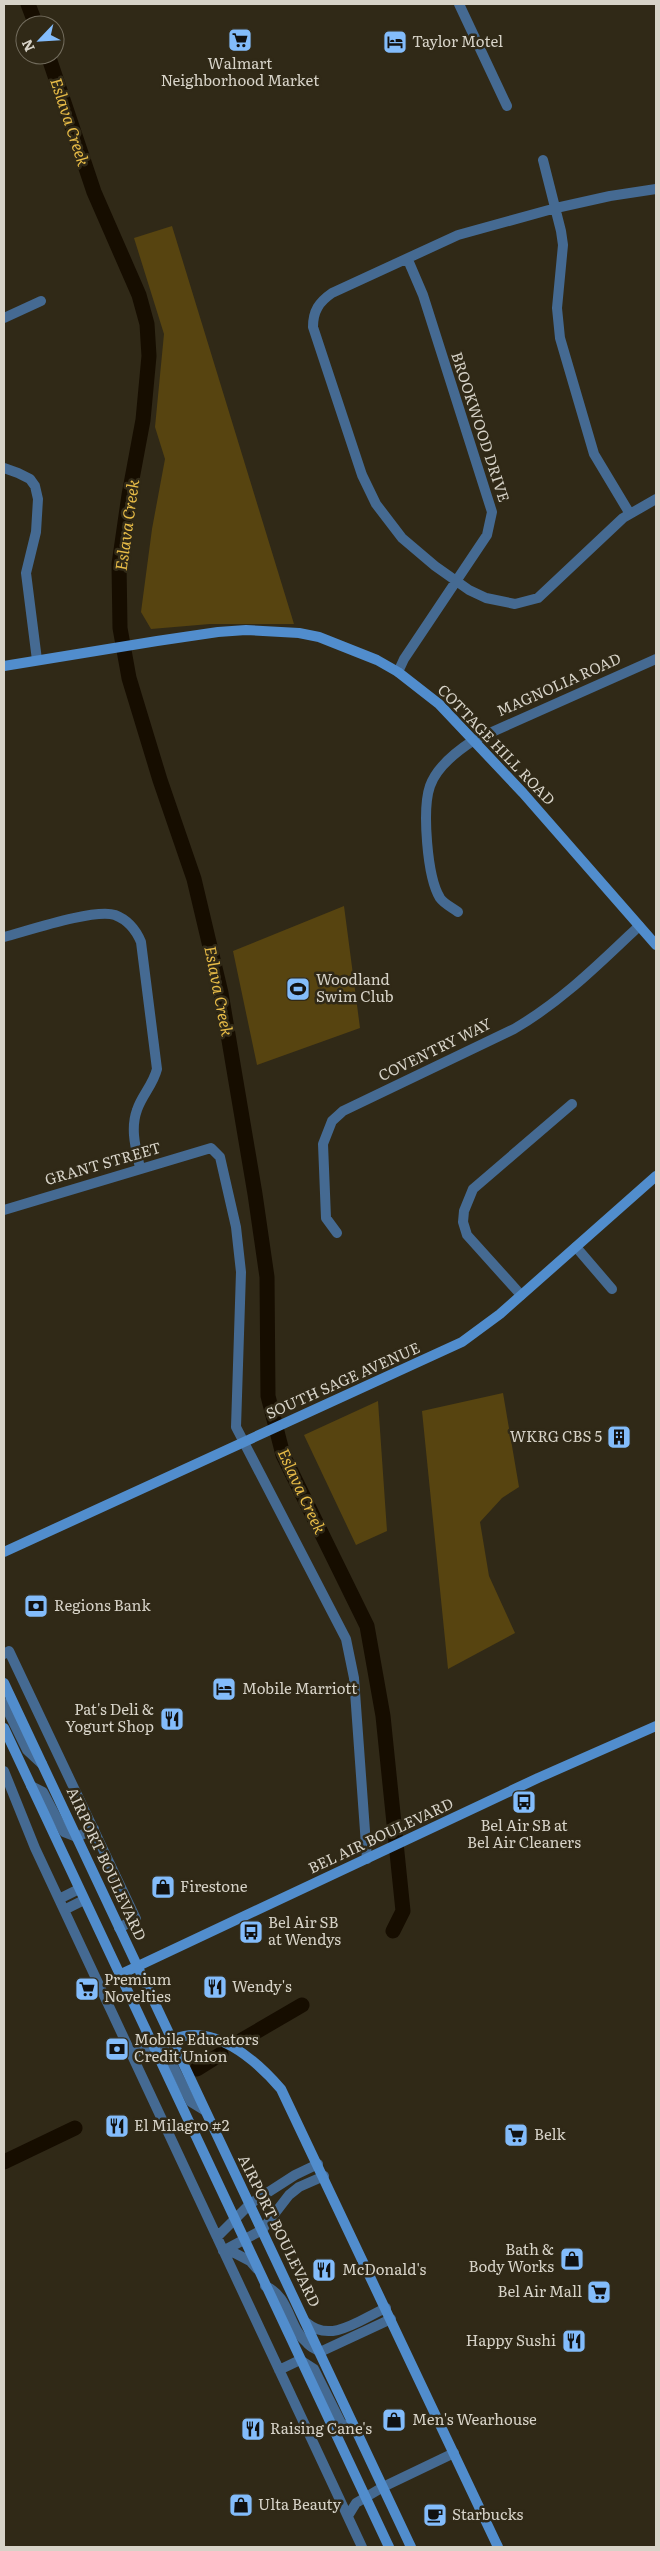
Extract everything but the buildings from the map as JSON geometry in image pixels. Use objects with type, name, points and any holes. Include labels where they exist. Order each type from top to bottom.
[{"type":"street","points":[[459,4],[507,106]]},
{"type":"street","points":[[543,160],[556,208],[563,246],[557,308],[560,338],[594,454],[630,514]]},
{"type":"street","points":[[656,189],[610,196],[556,208],[458,235],[408,260],[332,293],[317,307],[313,318],[313,327],[362,476],[376,504],[402,538],[456,581],[486,598],[515,604],[527,603],[538,598],[630,514],[656,499]]},
{"type":"street","name":"BROOKWOOD DRIVE","points":[[398,672],[404,659],[487,535],[492,512],[423,295],[408,260]]},
{"type":"street","points":[[4,318],[41,301]]},
{"type":"street","points":[[4,468],[30,479],[35,486],[37,511],[33,549],[26,573],[37,660]]},
{"type":"street","name":"COTTAGE HILL ROAD","points":[[4,666],[108,648],[218,632],[246,630],[298,633],[319,637],[377,660],[398,672],[439,704],[474,740],[656,945]]},
{"type":"street","name":"MAGNOLIA ROAD","points":[[458,912],[441,900],[431,878],[425,805],[430,785],[438,770],[461,748],[474,740],[656,659]]},
{"type":"street","points":[[4,937],[98,913],[114,915],[137,932],[141,942],[157,1069],[154,1082],[137,1111],[134,1123],[133,1136],[140,1168]]},
{"type":"street","name":"COVENTRY WAY","points":[[337,1234],[326,1218],[323,1161],[323,1144],[332,1121],[343,1111],[514,1029],[539,1014],[578,984],[639,926]]},
{"type":"street","points":[[521,1295],[467,1235],[463,1222],[464,1211],[473,1189],[572,1104]]},
{"type":"street","name":"GRANT STREET","points":[[4,1210],[211,1148],[220,1157],[236,1227],[241,1272],[236,1427],[244,1443]]},
{"type":"street","name":"SOUTH SAGE AVENUE","points":[[4,1552],[462,1342],[521,1295],[656,1176]]},
{"type":"street","points":[[576,1247],[612,1288]]},
{"type":"street","points":[[244,1443],[346,1639],[354,1678],[367,1859]]},
{"type":"street","points":[[4,1654],[9,1652],[136,1919],[119,1928]]},
{"type":"street","name":"AIRPORT BOULEVARD","points":[[4,1683],[411,2547]]},
{"type":"street","points":[[4,1703],[7,1719],[27,1750],[43,1765]]},
{"type":"street","name":"BEL AIR BOULEVARD","points":[[119,1975],[574,1762],[656,1726]]},
{"type":"street","points":[[4,1728],[389,2547]]},
{"type":"street","points":[[4,1771],[35,1848],[216,2237],[225,2250],[362,2547]]},
{"type":"street","points":[[31,1786],[43,1792],[64,1832],[76,1837],[94,1829]]},
{"type":"street","points":[[59,1899],[79,1890]]},
{"type":"street","points":[[64,1910],[84,1900]]},
{"type":"street","points":[[172,2040],[182,2035],[200,2034],[226,2044],[264,2069],[282,2088],[498,2547]]},
{"type":"street","points":[[132,2054],[153,2046],[160,2046],[165,2050],[191,2102],[204,2110]]},
{"type":"street","points":[[216,2237],[250,2204],[295,2175],[318,2164]]},
{"type":"street","points":[[225,2250],[245,2241],[262,2230],[289,2195],[300,2187],[324,2176]]},
{"type":"street","points":[[225,2250],[250,2260],[258,2269]]},
{"type":"street","points":[[265,2286],[274,2290],[282,2298],[306,2343],[320,2352],[391,2319]]},
{"type":"street","points":[[307,2323],[315,2330],[330,2333],[386,2308]]},
{"type":"street","points":[[279,2370],[300,2360]]},
{"type":"street","points":[[300,2360],[314,2369],[341,2423],[348,2428],[356,2430]]},
{"type":"street","points":[[348,2516],[356,2503],[383,2487],[454,2453]]},
{"type":"shaded area","points":[[172,226],[294,624],[210,624],[151,629],[141,612],[152,529],[165,459],[155,427],[164,334],[134,238]]},
{"type":"shaded area","name":"Woodland Swim Club","points":[[344,906],[360,1028],[257,1065],[233,951]]},
{"type":"shaded area","points":[[503,1393],[519,1487],[502,1498],[480,1522],[489,1576],[515,1633],[448,1669],[422,1411]]},
{"type":"shaded area","points":[[378,1401],[387,1531],[356,1545],[304,1435]]},
{"type":"waterway","name":"Eslava Creek","points":[[28,4],[32,15]]},
{"type":"waterway","name":"Eslava Creek","points":[[51,65],[94,192],[139,295],[147,324],[149,356],[143,420],[119,564],[120,628],[129,678],[160,780],[194,879],[221,993],[267,1277],[268,1396],[283,1455],[367,1626],[383,1716],[403,1911],[393,1931]]},
{"type":"waterway","name":"Eslava Creek","points":[[242,2040],[302,2005]]},
{"type":"waterway","name":"Eslava Creek","points":[[197,2069],[221,2054]]},
{"type":"waterway","name":"Eslava Creek","points":[[4,2162],[75,2128]]},
{"type":"place","name":"Walmart Neighborhood Market","points":[[240,40]]},
{"type":"place","name":"Taylor Motel","points":[[395,42]]},
{"type":"place","name":"Woodland Swim Club","points":[[298,989]]},
{"type":"place","name":"WKRG CBS 5","points":[[619,1437]]},
{"type":"place","name":"Regions Bank","points":[[36,1606]]},
{"type":"place","name":"Mobile Marriott","points":[[224,1689]]},
{"type":"place","name":"Pat's Deli & Yogurt Shop","points":[[172,1719]]},
{"type":"place","name":"Bel Air SB at Bel Air Cleaners","points":[[524,1802]]},
{"type":"place","name":"Firestone","points":[[163,1887]]},
{"type":"place","name":"Bel Air SB at Wendys","points":[[251,1932]]},
{"type":"place","name":"Wendy's","points":[[215,1987]]},
{"type":"place","name":"Premium Novelties","points":[[87,1989]]},
{"type":"place","name":"Mobile Educators Credit Union","points":[[117,2049]]},
{"type":"place","name":"El Milagro #2","points":[[117,2126]]},
{"type":"place","name":"Belk","points":[[516,2135]]},
{"type":"place","name":"Bath & Body Works","points":[[572,2259]]},
{"type":"place","name":"McDonald's","points":[[324,2270]]},
{"type":"place","name":"Bel Air Mall","points":[[599,2292]]},
{"type":"place","name":"Happy Sushi","points":[[574,2341]]},
{"type":"place","name":"Men's Wearhouse","points":[[394,2420]]},
{"type":"place","name":"Raising Cane's","points":[[253,2429]]},
{"type":"place","name":"Ulta Beauty","points":[[241,2505]]},
{"type":"place","name":"Starbucks","points":[[435,2515]]}]
